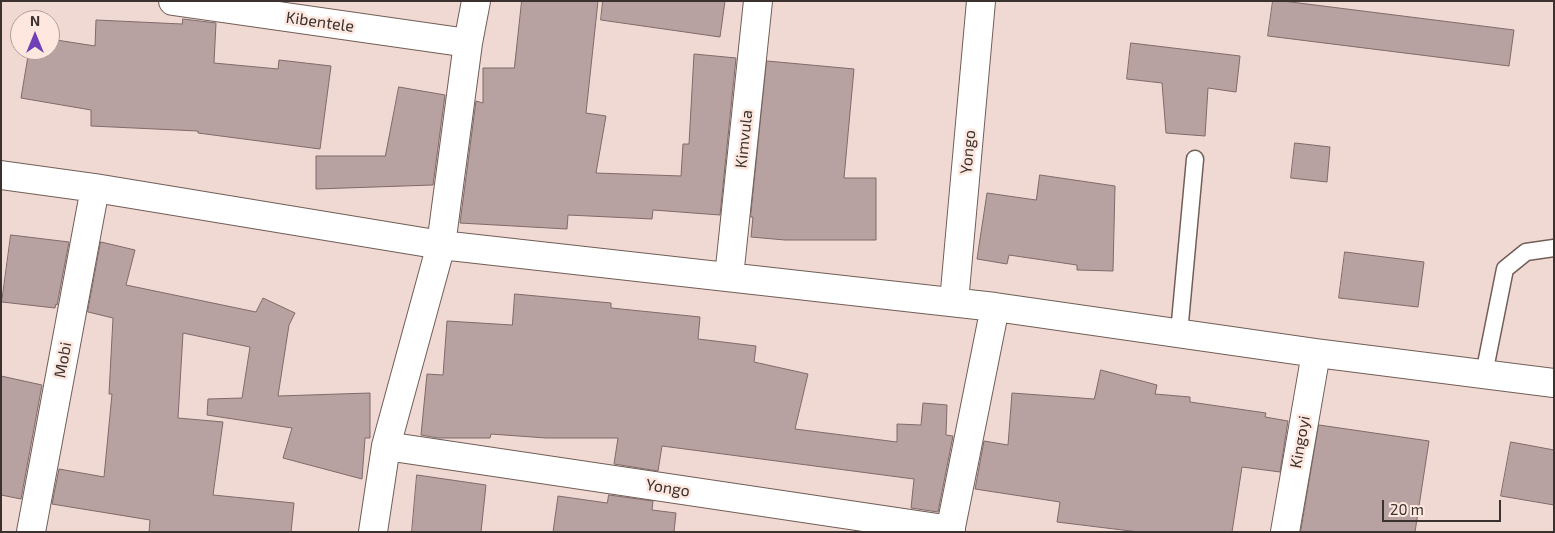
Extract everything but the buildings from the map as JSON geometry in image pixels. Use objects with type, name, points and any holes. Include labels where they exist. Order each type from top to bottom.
[{"type":"street","name":"Kibentele","points":[[173,1],[468,43]]},
{"type":"street","points":[[372,532],[386,446],[441,245],[468,43],[476,1]]},
{"type":"street","name":"Kimvula","points":[[730,277],[758,1]]},
{"type":"street","name":"Yongo","points":[[954,302],[981,1]]},
{"type":"street","points":[[1,175],[95,188],[441,245],[995,307],[1316,353],[1554,383]]},
{"type":"street","name":"Mobi","points":[[31,532],[95,188]]},
{"type":"street","name":"Yongo","points":[[386,446],[950,531],[995,307]]},
{"type":"street","name":"Kingoyi","points":[[1285,532],[1316,353]]},
{"type":"lane","points":[[1180,333],[1195,159]]},
{"type":"lane","points":[[1484,374],[1504,270],[1526,252],[1554,248]]}]
